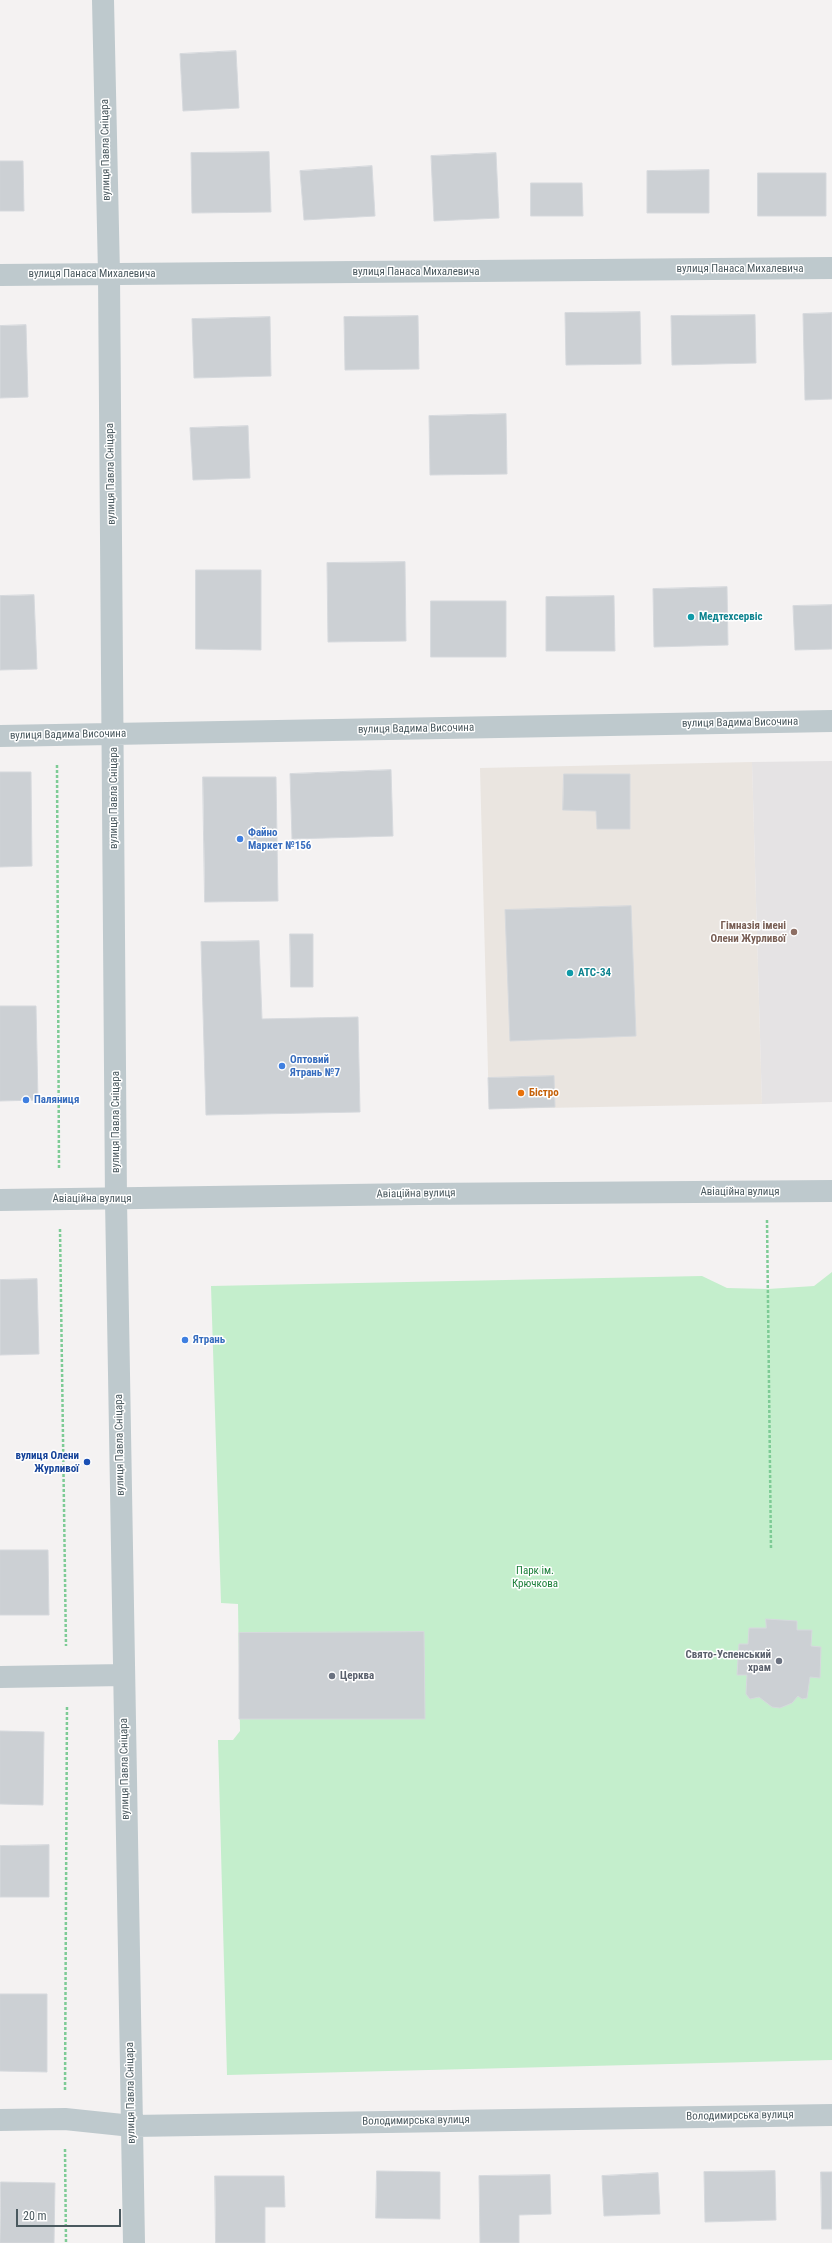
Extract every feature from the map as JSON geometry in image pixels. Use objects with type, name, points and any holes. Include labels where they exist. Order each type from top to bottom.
[{"type":"street","name":"вулиця Павла Сніцара","points":[[103,0],[109,274],[114,734],[116,1200],[134,2243]]},
{"type":"street","name":"вулиця Панаса Михалевича","points":[[0,275],[832,268]]},
{"type":"street","name":"вулиця Вадима Височина","points":[[0,736],[832,721]]},
{"type":"street","name":"Авіаційна вулиця","points":[[0,1200],[116,1200],[427,1194],[832,1191]]},
{"type":"street","points":[[0,1677],[124,1675]]},
{"type":"street","name":"Володимирська вулиця","points":[[0,2120],[65,2118],[132,2126],[832,2115]]},
{"type":"path","points":[[56,736],[59,1199],[67,1676],[65,2118],[66,2243]]},
{"type":"path","points":[[767,1192],[770,1550]]},
{"type":"shaded area","name":"Гімназія імені Олени Журливої","points":[[832,761],[832,1102],[762,1104],[752,762]]},
{"type":"shaded area","points":[[752,762],[762,1104],[489,1109],[480,768]]},
{"type":"green space","name":"Парк ім. Крючкова","points":[[832,1272],[832,2060],[227,2075],[218,1740],[233,1740],[240,1731],[238,1604],[221,1603],[211,1286],[702,1276],[727,1288],[768,1289],[814,1286]]},
{"type":"building","points":[[236,51],[239,108],[183,111],[180,54]]},
{"type":"building","points":[[269,152],[271,212],[192,213],[191,153]]},
{"type":"building","points":[[496,153],[499,218],[434,221],[431,156]]},
{"type":"building","points":[[0,161],[23,161],[24,211],[0,211]]},
{"type":"building","points":[[372,166],[375,216],[304,220],[300,171]]},
{"type":"building","points":[[709,170],[709,213],[647,213],[647,171]]},
{"type":"building","points":[[758,173],[826,173],[826,216],[758,216]]},
{"type":"building","points":[[531,183],[582,183],[583,216],[531,216]]},
{"type":"building","points":[[640,312],[641,364],[566,365],[565,313]]},
{"type":"building","points":[[832,313],[832,399],[805,400],[803,314]]},
{"type":"building","points":[[755,315],[756,363],[672,365],[671,316]]},
{"type":"building","points":[[418,316],[419,369],[345,370],[344,317]]},
{"type":"building","points":[[270,317],[271,376],[194,378],[192,319]]},
{"type":"building","points":[[26,325],[28,397],[0,398],[0,326]]},
{"type":"building","points":[[506,414],[507,474],[430,475],[429,416]]},
{"type":"building","points":[[248,426],[250,478],[193,480],[190,428]]},
{"type":"building","points":[[405,562],[406,641],[328,642],[327,563]]},
{"type":"building","points":[[196,570],[261,570],[261,650],[196,649]]},
{"type":"building","name":"Медтехсервіс","points":[[727,587],[728,645],[654,647],[653,589]]},
{"type":"building","points":[[34,595],[37,669],[0,670],[0,596]]},
{"type":"building","points":[[614,596],[615,651],[546,651],[546,597]]},
{"type":"building","points":[[431,601],[506,601],[506,657],[431,657]]},
{"type":"building","points":[[832,605],[832,649],[795,650],[793,606]]},
{"type":"building","points":[[391,770],[393,836],[292,839],[290,774]]},
{"type":"building","points":[[0,772],[31,772],[32,866],[0,867]]},
{"type":"building","points":[[564,774],[630,774],[630,829],[597,829],[596,811],[563,810]]},
{"type":"building","name":"Файно Маркет №156","points":[[203,777],[276,777],[278,901],[205,902]]},
{"type":"building","name":"АТС-34","points":[[631,906],[636,1036],[510,1041],[505,910]]},
{"type":"building","points":[[290,934],[313,934],[313,987],[291,987]]},
{"type":"building","name":"Оптовий Ятрань №7","points":[[259,941],[262,1019],[358,1017],[360,1112],[206,1115],[201,942]]},
{"type":"building","points":[[0,1006],[36,1006],[38,1100],[0,1101]]},
{"type":"building","name":"Бістро","points":[[554,1076],[555,1107],[489,1109],[488,1078]]},
{"type":"building","points":[[37,1279],[39,1354],[0,1355],[0,1280]]},
{"type":"building","points":[[0,1550],[48,1550],[49,1615],[0,1615]]},
{"type":"building","name":"Свято-Успенський храм","points":[[766,1619],[797,1621],[797,1630],[812,1630],[811,1646],[821,1647],[820,1678],[810,1677],[807,1698],[802,1699],[798,1696],[792,1703],[780,1708],[772,1707],[759,1697],[750,1699],[746,1694],[747,1675],[737,1675],[739,1644],[748,1644],[749,1628],[766,1628]]},
{"type":"building","name":"Церква","points":[[424,1632],[425,1719],[239,1719],[239,1633]]},
{"type":"building","points":[[0,1731],[44,1732],[43,1805],[0,1804]]},
{"type":"building","points":[[49,1845],[49,1897],[0,1897],[0,1846]]},
{"type":"building","points":[[0,1994],[47,1994],[47,2072],[0,2071]]},
{"type":"building","points":[[377,2171],[440,2172],[440,2219],[376,2218]]},
{"type":"building","points":[[775,2171],[776,2220],[705,2222],[704,2172]]},
{"type":"building","points":[[821,2172],[832,2172],[832,2229],[822,2229]]},
{"type":"building","points":[[658,2173],[660,2214],[604,2216],[602,2176]]},
{"type":"building","points":[[550,2175],[551,2214],[519,2215],[519,2243],[480,2243],[479,2176]]},
{"type":"building","points":[[215,2176],[284,2176],[285,2207],[265,2207],[265,2243],[216,2243]]},
{"type":"building","points":[[1,2182],[55,2183],[54,2243],[0,2243]]},
{"type":"place","name":"Медтехсервіс","points":[[691,617]]},
{"type":"place","name":"Файно Маркет №156","points":[[240,839]]},
{"type":"place","name":"Гімназія імені Олени Журливої","points":[[794,932]]},
{"type":"place","name":"АТС-34","points":[[570,973]]},
{"type":"place","name":"Оптовий Ятрань №7","points":[[282,1066]]},
{"type":"place","name":"Бістро","points":[[521,1093]]},
{"type":"place","name":"Паляниця","points":[[26,1100]]},
{"type":"place","name":"Ятрань","points":[[185,1340]]},
{"type":"place","name":"вулиця Олени Журливої","points":[[87,1462]]},
{"type":"place","name":"Свято-Успенський храм","points":[[779,1661]]},
{"type":"place","name":"Церква","points":[[332,1676]]}]
